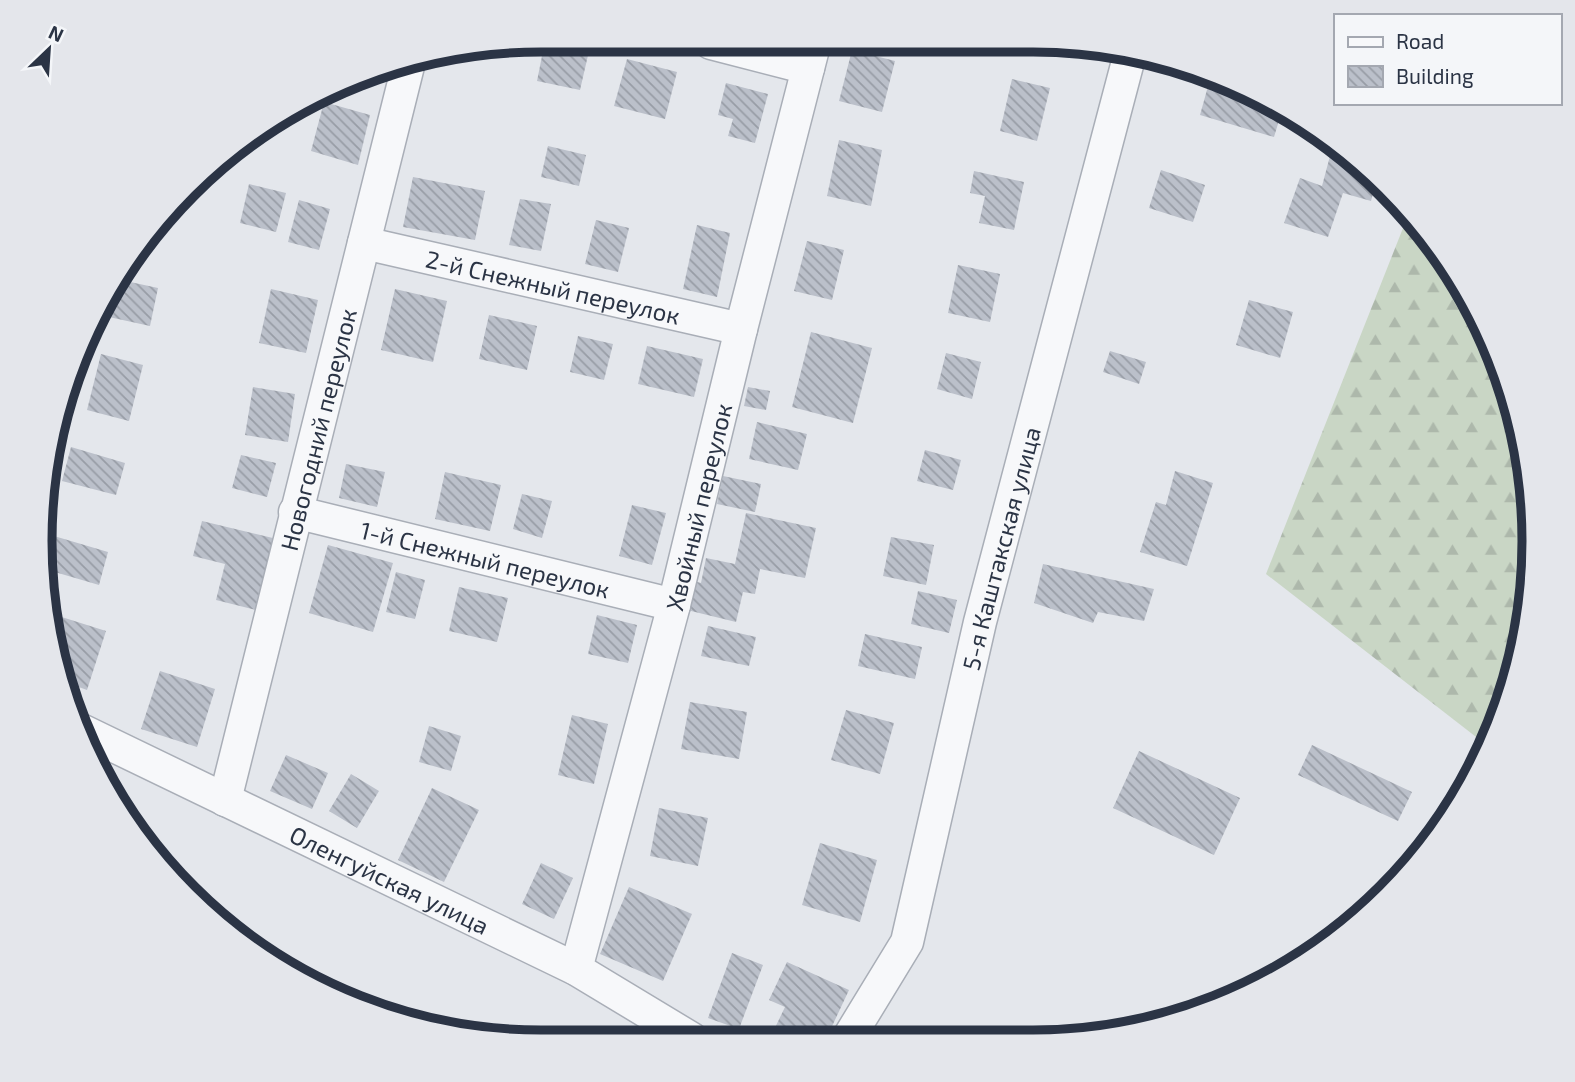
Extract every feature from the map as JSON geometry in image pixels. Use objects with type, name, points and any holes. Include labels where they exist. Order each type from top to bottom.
[{"type":"street","points":[[780,52],[811,56]]},
{"type":"street","name":"Хвойный переулок","points":[[576,969],[674,605],[811,56]]},
{"type":"street","name":"5-я Каштакская улица","points":[[853,1030],[907,942],[980,622],[1128,62]]},
{"type":"street","name":"Новогодний переулок","points":[[225,800],[407,71]]},
{"type":"street","name":"2-й Снежный переулок","points":[[365,243],[741,329]]},
{"type":"street","name":"1-й Снежный переулок","points":[[295,512],[674,605]]},
{"type":"street","name":"Оленгуйская улица","points":[[94,736],[576,969],[676,1030]]},
{"type":"green space","points":[[1405,224],[1422,244],[1457,297],[1485,354],[1506,415],[1518,477],[1522,541],[1518,605],[1506,667],[1480,740],[1266,574]]},
{"type":"building","points":[[543,52],[589,52],[580,90],[537,81]]},
{"type":"building","points":[[851,52],[895,61],[882,112],[839,101]]},
{"type":"building","points":[[627,59],[677,72],[665,119],[614,106]]},
{"type":"building","points":[[1012,79],[1050,88],[1037,141],[1000,131]]},
{"type":"building","points":[[726,83],[768,94],[755,143],[728,136],[733,119],[718,115]]},
{"type":"building","points":[[1208,85],[1279,119],[1274,137],[1200,115]]},
{"type":"building","points":[[324,104],[370,115],[358,165],[311,151]]},
{"type":"building","points":[[839,140],[882,150],[871,206],[827,196]]},
{"type":"building","points":[[548,146],[586,155],[579,186],[541,177]]},
{"type":"building","points":[[1330,156],[1337,158],[1374,191],[1371,201],[1343,193],[1328,237],[1284,223],[1300,178],[1322,186]]},
{"type":"building","points":[[1161,170],[1205,185],[1193,222],[1149,208]]},
{"type":"building","points":[[974,171],[1024,182],[1014,230],[979,223],[985,196],[970,193]]},
{"type":"building","points":[[413,177],[485,191],[475,240],[403,227]]},
{"type":"building","points":[[249,184],[286,193],[276,232],[240,223]]},
{"type":"building","points":[[520,199],[551,204],[541,251],[509,245]]},
{"type":"building","points":[[299,200],[330,209],[319,250],[288,242]]},
{"type":"building","points":[[596,220],[629,228],[618,272],[585,264]]},
{"type":"building","points":[[697,225],[730,233],[717,297],[683,289]]},
{"type":"building","points":[[807,241],[844,250],[832,300],[794,291]]},
{"type":"building","points":[[958,265],[1000,274],[990,322],[948,313]]},
{"type":"building","points":[[128,281],[158,288],[150,326],[109,317]]},
{"type":"building","points":[[271,289],[318,300],[306,353],[259,343]]},
{"type":"building","points":[[395,289],[447,301],[433,362],[381,350]]},
{"type":"building","points":[[1249,300],[1293,312],[1280,358],[1236,345]]},
{"type":"building","points":[[489,315],[537,326],[527,370],[479,359]]},
{"type":"building","points":[[811,332],[872,348],[853,423],[792,407]]},
{"type":"building","points":[[578,336],[613,344],[604,380],[570,372]]},
{"type":"building","points":[[647,346],[703,359],[694,397],[638,384]]},
{"type":"building","points":[[1110,351],[1146,362],[1139,384],[1103,372]]},
{"type":"building","points":[[946,353],[981,362],[972,399],[937,389]]},
{"type":"building","points":[[101,354],[143,365],[129,421],[87,410]]},
{"type":"building","points":[[253,387],[295,394],[288,442],[245,435]]},
{"type":"building","points":[[748,387],[770,391],[766,410],[744,406]]},
{"type":"building","points":[[757,422],[807,434],[798,470],[749,459]]},
{"type":"building","points":[[71,447],[125,463],[116,495],[62,481]]},
{"type":"building","points":[[925,450],[961,460],[953,490],[917,481]]},
{"type":"building","points":[[241,455],[276,463],[267,497],[232,488]]},
{"type":"building","points":[[346,464],[385,472],[377,507],[339,498]]},
{"type":"building","points":[[1175,471],[1213,483],[1187,566],[1140,552],[1156,502],[1166,505]]},
{"type":"building","points":[[445,472],[501,485],[490,531],[435,519]]},
{"type":"building","points":[[723,476],[761,484],[755,512],[717,504]]},
{"type":"building","points":[[522,494],[552,501],[542,538],[513,529]]},
{"type":"building","points":[[632,505],[666,513],[652,565],[619,556]]},
{"type":"building","points":[[746,513],[816,528],[805,578],[760,569],[755,594],[743,592],[736,622],[687,610],[694,581],[701,583],[706,558],[735,564]]},
{"type":"building","points":[[202,521],[277,539],[260,611],[216,600],[225,564],[193,556]]},
{"type":"building","points":[[54,536],[108,552],[99,585],[54,572]]},
{"type":"building","points":[[891,537],[934,545],[926,585],[883,576]]},
{"type":"building","points":[[328,545],[393,563],[373,632],[309,613]]},
{"type":"building","points":[[1043,564],[1154,589],[1144,621],[1098,612],[1093,623],[1034,603]]},
{"type":"building","points":[[396,572],[425,580],[415,619],[386,612]]},
{"type":"building","points":[[459,587],[508,598],[497,642],[449,631]]},
{"type":"building","points":[[918,591],[957,600],[949,633],[911,624]]},
{"type":"building","points":[[597,615],[637,625],[628,663],[588,654]]},
{"type":"building","points":[[59,616],[106,631],[87,690],[74,685]]},
{"type":"building","points":[[708,626],[756,637],[749,666],[701,656]]},
{"type":"building","points":[[865,634],[922,647],[915,679],[858,666]]},
{"type":"building","points":[[160,671],[215,689],[197,747],[141,729]]},
{"type":"building","points":[[690,702],[747,712],[739,759],[681,749]]},
{"type":"building","points":[[846,710],[894,723],[880,774],[831,760]]},
{"type":"building","points":[[572,715],[608,724],[594,784],[558,775]]},
{"type":"building","points":[[429,726],[461,736],[451,771],[419,762]]},
{"type":"building","points":[[1312,745],[1412,792],[1398,821],[1298,775]]},
{"type":"building","points":[[1139,751],[1240,798],[1214,855],[1113,808]]},
{"type":"building","points":[[286,755],[328,773],[312,809],[270,791]]},
{"type":"building","points":[[351,774],[379,791],[357,828],[329,811]]},
{"type":"building","points":[[432,788],[479,810],[444,882],[398,860]]},
{"type":"building","points":[[659,808],[708,818],[698,866],[650,856]]},
{"type":"building","points":[[820,843],[877,860],[860,922],[802,905]]},
{"type":"building","points":[[541,863],[573,878],[554,919],[522,904]]},
{"type":"building","points":[[629,887],[692,914],[663,981],[600,954]]},
{"type":"building","points":[[732,953],[763,965],[739,1029],[708,1018]]},
{"type":"building","points":[[787,962],[849,990],[830,1030],[774,1030],[785,1007],[769,1000]]}]
